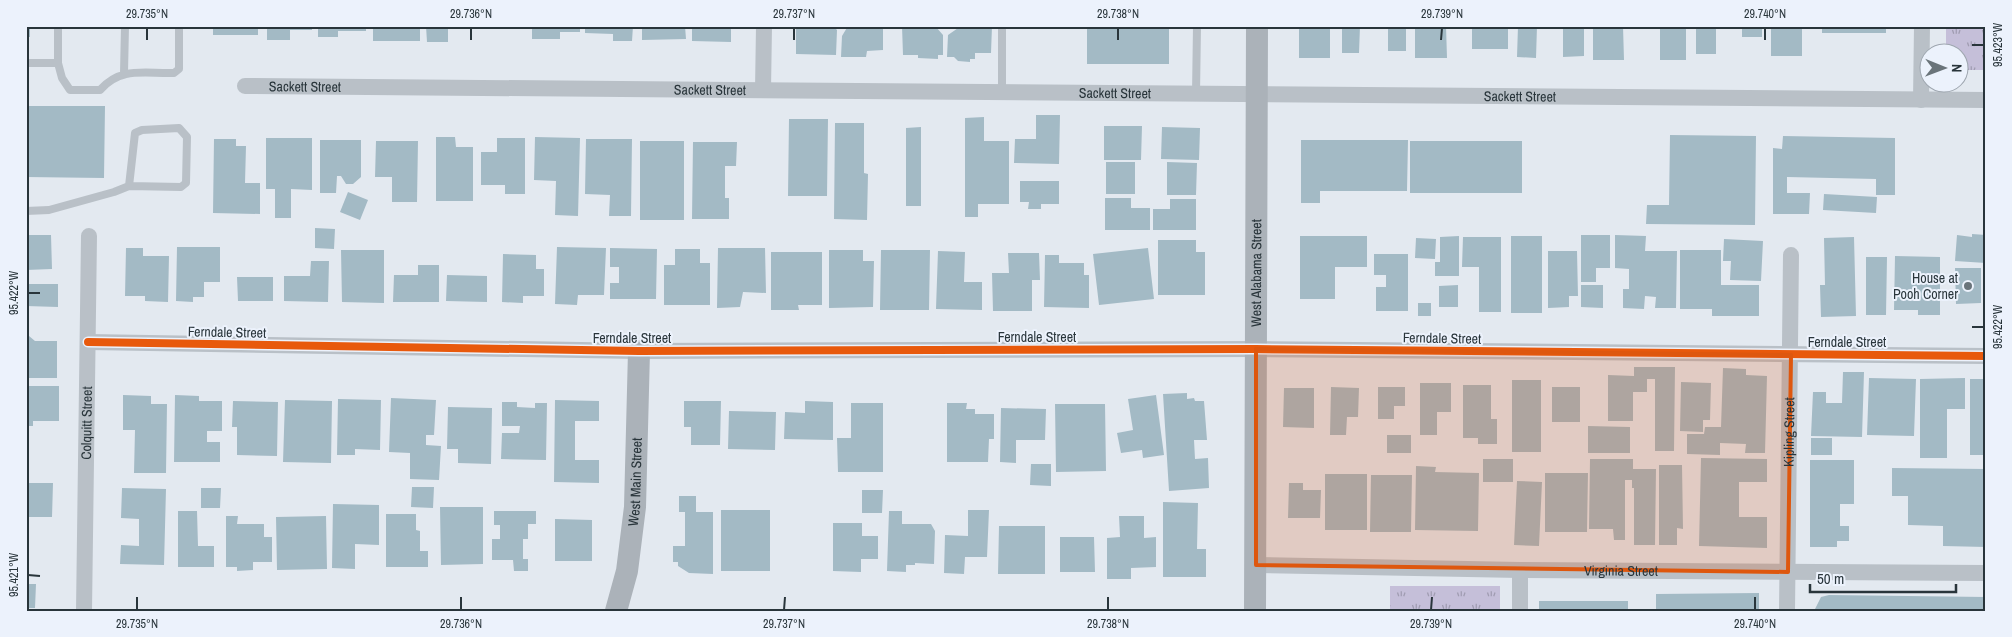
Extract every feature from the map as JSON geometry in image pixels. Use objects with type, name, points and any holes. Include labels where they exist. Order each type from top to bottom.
[{"type":"street","points":[[763,90],[764,26]]},
{"type":"street","name":"West Alabama Street","points":[[1255,611],[1257,26]]},
{"type":"street","points":[[1921,100],[1922,26]]},
{"type":"street","name":"Sackett Street","points":[[245,86],[1986,100]]},
{"type":"street","name":"Colquitt Street","points":[[84,611],[89,236]]},
{"type":"street","name":"Kipling Street","points":[[1787,611],[1791,255]]},
{"type":"street","name":"Ferndale Street","points":[[88,342],[639,351],[1256,349],[1986,356]]},
{"type":"street","name":"West Main Street","points":[[616,611],[627,572],[635,508],[639,351]]},
{"type":"street","name":"Virginia Street","points":[[1256,566],[1986,573]]},
{"type":"street","points":[[1520,570],[1520,611]]},
{"type":"lane","points":[[58,26],[58,62],[62,78],[70,90],[100,90],[110,80],[124,73],[174,73],[179,69],[180,26]]},
{"type":"lane","points":[[124,73],[125,26]]},
{"type":"lane","points":[[1002,26],[1002,92]]},
{"type":"lane","points":[[1196,94],[1197,26]]},
{"type":"lane","points":[[26,62],[58,62]]},
{"type":"lane","points":[[26,211],[49,210],[129,186],[182,187],[186,182],[187,137],[179,128],[142,130],[136,133],[129,186]]},
{"type":"highlighted area","points":[[1256,349],[1791,355],[1788,572],[1256,565]]},
{"type":"green space","points":[[1946,26],[1986,26],[1986,70],[1970,70],[1970,42],[1946,42]]},
{"type":"green space","points":[[1390,586],[1500,586],[1500,611],[1390,611]]},
{"type":"building","points":[[26,26],[30,26],[30,37],[26,37]]},
{"type":"building","points":[[213,26],[258,26],[258,35],[213,35]]},
{"type":"building","points":[[267,26],[312,26],[312,30],[290,30],[290,40],[267,40]]},
{"type":"building","points":[[318,26],[366,26],[366,31],[338,31],[338,37],[318,37]]},
{"type":"building","points":[[373,26],[420,26],[420,41],[373,41]]},
{"type":"building","points":[[426,26],[448,26],[448,42],[427,42]]},
{"type":"building","points":[[532,26],[580,26],[580,32],[560,32],[560,39],[532,39]]},
{"type":"building","points":[[585,26],[633,26],[632,41],[613,41],[613,34],[585,33]]},
{"type":"building","points":[[642,26],[685,26],[686,39],[642,40]]},
{"type":"building","points":[[692,26],[731,26],[731,42],[692,41]]},
{"type":"building","points":[[796,26],[833,26],[837,30],[836,55],[796,54]]},
{"type":"building","points":[[848,26],[883,26],[883,50],[867,51],[866,57],[841,57],[842,36]]},
{"type":"building","points":[[902,26],[936,27],[943,35],[943,55],[938,55],[938,59],[918,58],[918,55],[903,55]]},
{"type":"building","points":[[961,26],[992,26],[991,53],[975,53],[975,59],[970,59],[970,62],[958,61],[954,57],[947,57],[948,35]]},
{"type":"building","points":[[1087,26],[1169,26],[1169,64],[1087,64]]},
{"type":"building","points":[[1299,26],[1330,26],[1330,58],[1299,58]]},
{"type":"building","points":[[1342,26],[1360,26],[1359,53],[1342,53]]},
{"type":"building","points":[[1388,26],[1406,26],[1406,51],[1388,51]]},
{"type":"building","points":[[1415,26],[1446,26],[1447,58],[1415,58]]},
{"type":"building","points":[[1472,26],[1508,26],[1508,49],[1472,49]]},
{"type":"building","points":[[1518,26],[1537,26],[1536,58],[1517,57]]},
{"type":"building","points":[[1563,26],[1584,26],[1584,56],[1563,57]]},
{"type":"building","points":[[1593,26],[1623,26],[1624,60],[1593,60]]},
{"type":"building","points":[[1660,26],[1686,26],[1686,60],[1660,60]]},
{"type":"building","points":[[1696,26],[1716,26],[1716,54],[1696,54]]},
{"type":"building","points":[[1742,26],[1762,26],[1762,37],[1742,37]]},
{"type":"building","points":[[1771,26],[1802,26],[1802,56],[1771,56]]},
{"type":"building","points":[[1822,26],[1886,26],[1886,33],[1822,33]]},
{"type":"building","points":[[26,106],[105,106],[104,178],[26,177]]},
{"type":"building","points":[[1036,115],[1060,115],[1059,164],[1014,163],[1015,139],[1036,139]]},
{"type":"building","points":[[984,117],[984,141],[1009,141],[1009,204],[978,204],[978,217],[965,217],[965,118]]},
{"type":"building","points":[[789,119],[828,119],[827,196],[788,196]]},
{"type":"building","points":[[835,123],[864,123],[864,173],[868,174],[867,220],[834,219]]},
{"type":"building","points":[[1104,126],[1142,126],[1141,160],[1104,160]]},
{"type":"building","points":[[921,127],[921,206],[906,206],[906,128]]},
{"type":"building","points":[[1162,127],[1200,128],[1199,160],[1161,159]]},
{"type":"building","points":[[1670,135],[1756,136],[1755,225],[1646,224],[1647,205],[1669,205]]},
{"type":"building","points":[[1783,136],[1895,138],[1895,195],[1876,195],[1876,179],[1787,177],[1787,193],[1810,193],[1809,214],[1773,214],[1773,148],[1782,149]]},
{"type":"building","points":[[436,137],[455,137],[456,147],[473,147],[473,201],[436,201]]},
{"type":"building","points":[[535,137],[580,138],[578,216],[555,215],[556,181],[534,180]]},
{"type":"building","points":[[266,138],[312,138],[312,190],[291,189],[291,218],[275,218],[275,189],[266,189]]},
{"type":"building","points":[[497,138],[525,138],[525,194],[505,194],[505,185],[481,185],[481,152],[497,152]]},
{"type":"building","points":[[214,139],[236,139],[236,146],[246,146],[245,183],[260,183],[260,214],[213,213]]},
{"type":"building","points":[[586,139],[632,139],[631,216],[609,216],[610,195],[585,194]]},
{"type":"building","points":[[320,140],[361,140],[361,177],[353,184],[346,184],[341,176],[337,176],[336,193],[320,193]]},
{"type":"building","points":[[1301,140],[1408,140],[1407,191],[1320,191],[1320,203],[1301,203]]},
{"type":"building","points":[[376,141],[418,141],[417,202],[392,202],[392,177],[375,177]]},
{"type":"building","points":[[640,141],[684,141],[684,220],[640,220]]},
{"type":"building","points":[[1410,141],[1522,141],[1522,193],[1410,193]]},
{"type":"building","points":[[693,142],[737,142],[736,166],[725,166],[725,198],[729,198],[729,219],[692,219]]},
{"type":"building","points":[[1106,162],[1135,162],[1135,194],[1106,194]]},
{"type":"building","points":[[1167,162],[1197,163],[1196,195],[1167,195]]},
{"type":"building","points":[[1020,181],[1059,181],[1059,204],[1041,204],[1041,209],[1028,209],[1029,202],[1020,202]]},
{"type":"building","points":[[348,192],[368,200],[360,220],[340,212]]},
{"type":"building","points":[[1824,194],[1877,197],[1876,213],[1823,210]]},
{"type":"building","points":[[1105,198],[1131,198],[1131,208],[1150,208],[1150,230],[1105,230]]},
{"type":"building","points":[[1170,199],[1196,199],[1196,230],[1153,230],[1153,209],[1170,209]]},
{"type":"building","points":[[315,228],[335,229],[334,249],[315,248]]},
{"type":"building","points":[[1972,234],[1986,235],[1986,263],[1955,261],[1957,235],[1972,237]]},
{"type":"building","points":[[26,235],[51,235],[52,269],[26,270]]},
{"type":"building","points":[[1581,235],[1610,235],[1610,268],[1596,268],[1596,282],[1581,282]]},
{"type":"building","points":[[1615,235],[1646,236],[1645,251],[1677,251],[1676,308],[1655,308],[1656,297],[1645,296],[1644,309],[1623,308],[1623,289],[1629,289],[1629,269],[1615,268]]},
{"type":"building","points":[[1300,236],[1367,236],[1367,267],[1335,267],[1335,299],[1300,299]]},
{"type":"building","points":[[1459,236],[1459,276],[1435,276],[1435,262],[1440,262],[1440,237]]},
{"type":"building","points":[[1511,236],[1542,236],[1542,313],[1511,313]]},
{"type":"building","points":[[1463,237],[1501,237],[1501,312],[1479,312],[1479,267],[1462,267]]},
{"type":"building","points":[[1854,237],[1856,316],[1821,317],[1820,285],[1825,285],[1824,238]]},
{"type":"building","points":[[1416,238],[1436,239],[1435,259],[1415,258]]},
{"type":"building","points":[[1724,239],[1763,241],[1761,281],[1730,280],[1731,261],[1723,261]]},
{"type":"building","points":[[1158,240],[1196,240],[1196,252],[1205,252],[1205,295],[1158,295]]},
{"type":"building","points":[[177,247],[220,247],[220,282],[204,282],[204,297],[193,297],[193,302],[176,301]]},
{"type":"building","points":[[557,247],[606,248],[604,295],[578,295],[577,305],[555,304]]},
{"type":"building","points":[[126,248],[143,248],[143,256],[169,256],[168,302],[145,301],[145,296],[125,296]]},
{"type":"building","points":[[610,248],[657,249],[656,299],[610,299],[610,283],[619,283],[619,267],[610,267]]},
{"type":"building","points":[[718,248],[765,248],[766,293],[743,292],[740,307],[717,308]]},
{"type":"building","points":[[1148,248],[1154,299],[1099,305],[1093,254]]},
{"type":"building","points":[[675,249],[700,249],[700,263],[710,263],[710,305],[664,305],[664,265],[675,265]]},
{"type":"building","points":[[341,250],[384,250],[384,303],[342,302]]},
{"type":"building","points":[[829,250],[863,250],[863,261],[874,261],[873,307],[829,308]]},
{"type":"building","points":[[881,250],[930,250],[929,310],[880,310]]},
{"type":"building","points":[[1680,250],[1721,250],[1721,285],[1759,285],[1759,316],[1712,316],[1712,309],[1680,309]]},
{"type":"building","points":[[938,251],[965,252],[964,282],[982,282],[982,310],[936,309]]},
{"type":"building","points":[[1548,251],[1577,251],[1578,296],[1569,296],[1569,307],[1548,308]]},
{"type":"building","points":[[771,252],[822,252],[822,305],[798,305],[799,310],[771,310]]},
{"type":"building","points":[[1008,253],[1039,253],[1040,280],[1032,280],[1032,311],[993,311],[992,273],[1009,273]]},
{"type":"building","points":[[503,254],[536,255],[536,269],[544,269],[544,296],[523,296],[523,303],[502,302]]},
{"type":"building","points":[[1374,254],[1408,254],[1408,311],[1376,311],[1376,287],[1386,287],[1386,275],[1374,275]]},
{"type":"building","points":[[1045,255],[1059,255],[1059,263],[1084,263],[1084,275],[1089,275],[1089,308],[1044,307]]},
{"type":"building","points":[[1895,256],[1940,257],[1940,315],[1918,315],[1918,310],[1894,310]]},
{"type":"building","points":[[1866,257],[1887,257],[1886,315],[1866,315]]},
{"type":"building","points":[[311,261],[329,261],[328,302],[284,301],[284,276],[310,276]]},
{"type":"building","points":[[418,265],[439,265],[439,302],[393,302],[394,275],[418,275]]},
{"type":"building","name":"House at Pooh Corner","points":[[1955,268],[1981,268],[1981,303],[1956,304]]},
{"type":"building","points":[[447,275],[487,276],[487,302],[446,301]]},
{"type":"building","points":[[237,277],[273,277],[273,301],[238,301]]},
{"type":"building","points":[[26,284],[58,284],[58,307],[26,306]]},
{"type":"building","points":[[1458,285],[1458,307],[1439,307],[1439,286]]},
{"type":"building","points":[[1581,285],[1603,285],[1603,308],[1581,307]]},
{"type":"building","points":[[1418,303],[1431,303],[1431,316],[1418,316]]},
{"type":"building","points":[[26,319],[29,319],[29,336],[35,341],[57,341],[57,378],[26,378]]},
{"type":"building","points":[[1634,367],[1675,367],[1674,451],[1655,451],[1655,379],[1647,379],[1647,392],[1633,392],[1633,421],[1608,421],[1608,375],[1634,376]]},
{"type":"building","points":[[1723,368],[1746,369],[1746,375],[1767,376],[1765,453],[1745,453],[1746,444],[1720,443],[1720,455],[1687,454],[1687,434],[1704,434],[1705,427],[1721,427]]},
{"type":"building","points":[[1843,372],[1864,372],[1862,437],[1811,436],[1813,392],[1826,392],[1826,403],[1842,403]]},
{"type":"building","points":[[1869,378],[1916,379],[1914,436],[1867,435]]},
{"type":"building","points":[[1965,378],[1965,409],[1947,409],[1947,458],[1920,458],[1920,379]]},
{"type":"building","points":[[1970,379],[1986,379],[1986,455],[1970,455]]},
{"type":"building","points":[[1512,380],[1541,380],[1541,452],[1512,452]]},
{"type":"building","points":[[1681,382],[1711,383],[1710,420],[1703,420],[1703,432],[1680,431]]},
{"type":"building","points":[[1420,383],[1451,383],[1451,412],[1437,412],[1437,435],[1420,435]]},
{"type":"building","points":[[1463,385],[1491,385],[1491,419],[1497,419],[1497,444],[1478,444],[1478,438],[1463,438]]},
{"type":"building","points":[[26,386],[59,386],[59,421],[33,421],[33,426],[26,426]]},
{"type":"building","points":[[1331,387],[1359,388],[1358,417],[1347,417],[1346,435],[1330,435]]},
{"type":"building","points":[[1378,387],[1405,387],[1405,406],[1394,406],[1394,419],[1378,419]]},
{"type":"building","points":[[1552,387],[1580,387],[1580,422],[1552,422]]},
{"type":"building","points":[[1284,388],[1314,388],[1314,428],[1283,427]]},
{"type":"building","points":[[1187,393],[1187,399],[1194,398],[1195,401],[1204,401],[1207,440],[1194,440],[1195,459],[1208,458],[1209,488],[1169,491],[1163,394]]},
{"type":"building","points":[[123,395],[151,396],[151,404],[167,404],[166,473],[134,473],[135,430],[123,430]]},
{"type":"building","points":[[175,395],[199,396],[199,401],[222,401],[222,431],[207,431],[207,442],[220,442],[220,462],[174,462]]},
{"type":"building","points":[[1156,395],[1164,455],[1143,458],[1142,450],[1121,453],[1117,433],[1133,430],[1128,399]]},
{"type":"building","points":[[391,398],[436,400],[434,435],[426,435],[426,445],[441,446],[439,480],[410,479],[410,453],[389,452]]},
{"type":"building","points":[[338,399],[381,400],[380,450],[355,449],[355,455],[337,455]]},
{"type":"building","points":[[285,400],[332,401],[331,463],[283,462]]},
{"type":"building","points":[[555,400],[599,401],[599,421],[575,421],[575,460],[599,460],[599,483],[554,482]]},
{"type":"building","points":[[233,401],[278,402],[277,456],[237,455],[237,427],[232,427]]},
{"type":"building","points":[[684,401],[721,401],[720,445],[691,445],[691,427],[684,427]]},
{"type":"building","points":[[805,401],[833,402],[833,440],[784,439],[785,412],[805,413]]},
{"type":"building","points":[[502,402],[517,402],[517,407],[535,408],[535,403],[547,403],[546,460],[501,459],[502,433],[519,433],[520,426],[502,426]]},
{"type":"building","points":[[851,403],[883,403],[883,472],[838,472],[837,438],[851,438]]},
{"type":"building","points":[[947,403],[967,403],[966,409],[975,409],[975,414],[994,414],[994,439],[989,439],[988,462],[947,462]]},
{"type":"building","points":[[1055,404],[1105,404],[1106,471],[1056,472]]},
{"type":"building","points":[[448,407],[492,408],[491,464],[458,463],[458,449],[447,449]]},
{"type":"building","points":[[1001,408],[1046,409],[1045,440],[1016,440],[1016,463],[1000,462]]},
{"type":"building","points":[[729,411],[776,412],[775,450],[728,449]]},
{"type":"building","points":[[1588,426],[1630,427],[1630,453],[1588,453]]},
{"type":"building","points":[[1387,435],[1411,435],[1411,453],[1387,453]]},
{"type":"building","points":[[1811,438],[1832,438],[1832,455],[1811,455]]},
{"type":"building","points":[[1701,458],[1767,459],[1767,482],[1739,482],[1739,517],[1767,517],[1767,548],[1699,546]]},
{"type":"building","points":[[1483,459],[1513,459],[1513,482],[1483,482]]},
{"type":"building","points":[[1590,459],[1633,459],[1633,469],[1656,469],[1655,545],[1634,545],[1634,488],[1632,488],[1632,480],[1625,480],[1625,540],[1614,540],[1613,529],[1589,529]]},
{"type":"building","points":[[1810,460],[1854,460],[1854,504],[1840,504],[1840,526],[1849,526],[1849,541],[1837,541],[1837,547],[1810,547]]},
{"type":"building","points":[[1031,464],[1051,464],[1051,486],[1030,485]]},
{"type":"building","points":[[1659,465],[1682,465],[1683,529],[1677,528],[1677,545],[1659,545]]},
{"type":"building","points":[[1416,466],[1436,467],[1435,472],[1479,473],[1478,531],[1415,530]]},
{"type":"building","points":[[1892,468],[1986,469],[1986,547],[1943,546],[1943,526],[1908,525],[1908,496],[1892,496]]},
{"type":"building","points":[[1545,473],[1588,473],[1587,532],[1545,532]]},
{"type":"building","points":[[1325,474],[1367,474],[1367,530],[1325,530]]},
{"type":"building","points":[[1371,475],[1412,475],[1411,532],[1370,532]]},
{"type":"building","points":[[1517,481],[1542,482],[1539,546],[1514,545]]},
{"type":"building","points":[[26,483],[53,483],[52,517],[26,517]]},
{"type":"building","points":[[1289,483],[1303,483],[1303,490],[1321,490],[1320,518],[1288,518]]},
{"type":"building","points":[[412,487],[434,487],[433,508],[411,507]]},
{"type":"building","points":[[122,488],[166,489],[164,565],[120,564],[121,545],[139,546],[139,519],[121,518]]},
{"type":"building","points":[[201,488],[221,488],[220,508],[201,508]]},
{"type":"building","points":[[862,490],[883,490],[882,513],[862,513]]},
{"type":"building","points":[[679,496],[696,496],[696,512],[713,512],[713,574],[689,573],[678,566],[678,562],[673,562],[673,546],[685,546],[685,512],[679,512]]},
{"type":"building","points":[[1163,502],[1198,503],[1197,549],[1206,549],[1206,577],[1163,577]]},
{"type":"building","points":[[333,504],[379,505],[379,545],[355,544],[355,569],[332,568]]},
{"type":"building","points":[[440,507],[483,507],[483,564],[441,565]]},
{"type":"building","points":[[721,510],[770,510],[770,571],[721,571]]},
{"type":"building","points":[[968,510],[989,510],[987,557],[965,557],[964,574],[944,573],[945,535],[968,536]]},
{"type":"building","points":[[178,511],[197,511],[198,546],[214,546],[214,567],[178,567]]},
{"type":"building","points":[[494,511],[536,511],[536,524],[528,524],[528,539],[523,539],[523,559],[528,559],[528,571],[514,571],[513,560],[492,560],[492,539],[500,539],[500,525],[494,525]]},
{"type":"building","points":[[889,511],[902,511],[902,524],[931,524],[935,531],[934,564],[915,563],[915,565],[906,565],[906,572],[887,571]]},
{"type":"building","points":[[386,514],[416,514],[416,530],[420,531],[420,551],[428,551],[428,567],[386,567]]},
{"type":"building","points":[[226,516],[238,516],[237,524],[264,524],[264,537],[272,537],[272,562],[253,562],[253,570],[237,571],[237,567],[226,567]]},
{"type":"building","points":[[326,516],[327,569],[277,570],[276,517]]},
{"type":"building","points":[[1119,516],[1144,516],[1144,538],[1156,537],[1156,567],[1131,568],[1131,579],[1107,579],[1107,538],[1120,537]]},
{"type":"building","points":[[555,519],[592,520],[592,561],[555,561]]},
{"type":"building","points":[[833,523],[862,523],[862,536],[878,536],[878,559],[861,559],[861,572],[833,571]]},
{"type":"building","points":[[999,526],[1045,526],[1045,574],[998,574]]},
{"type":"building","points":[[1060,537],[1094,537],[1095,572],[1060,572]]},
{"type":"building","points":[[26,584],[36,584],[35,608],[26,608]]},
{"type":"building","points":[[1759,593],[1759,611],[1656,611],[1656,594]]},
{"type":"building","points":[[1829,595],[1986,597],[1986,611],[1814,611],[1821,597]]},
{"type":"building","points":[[1539,601],[1628,601],[1628,611],[1539,611]]},
{"type":"cycle path","points":[[88,342],[639,351],[1256,349],[1986,356]]},
{"type":"place","name":"House at Pooh Corner","points":[[1968,286]]}]
